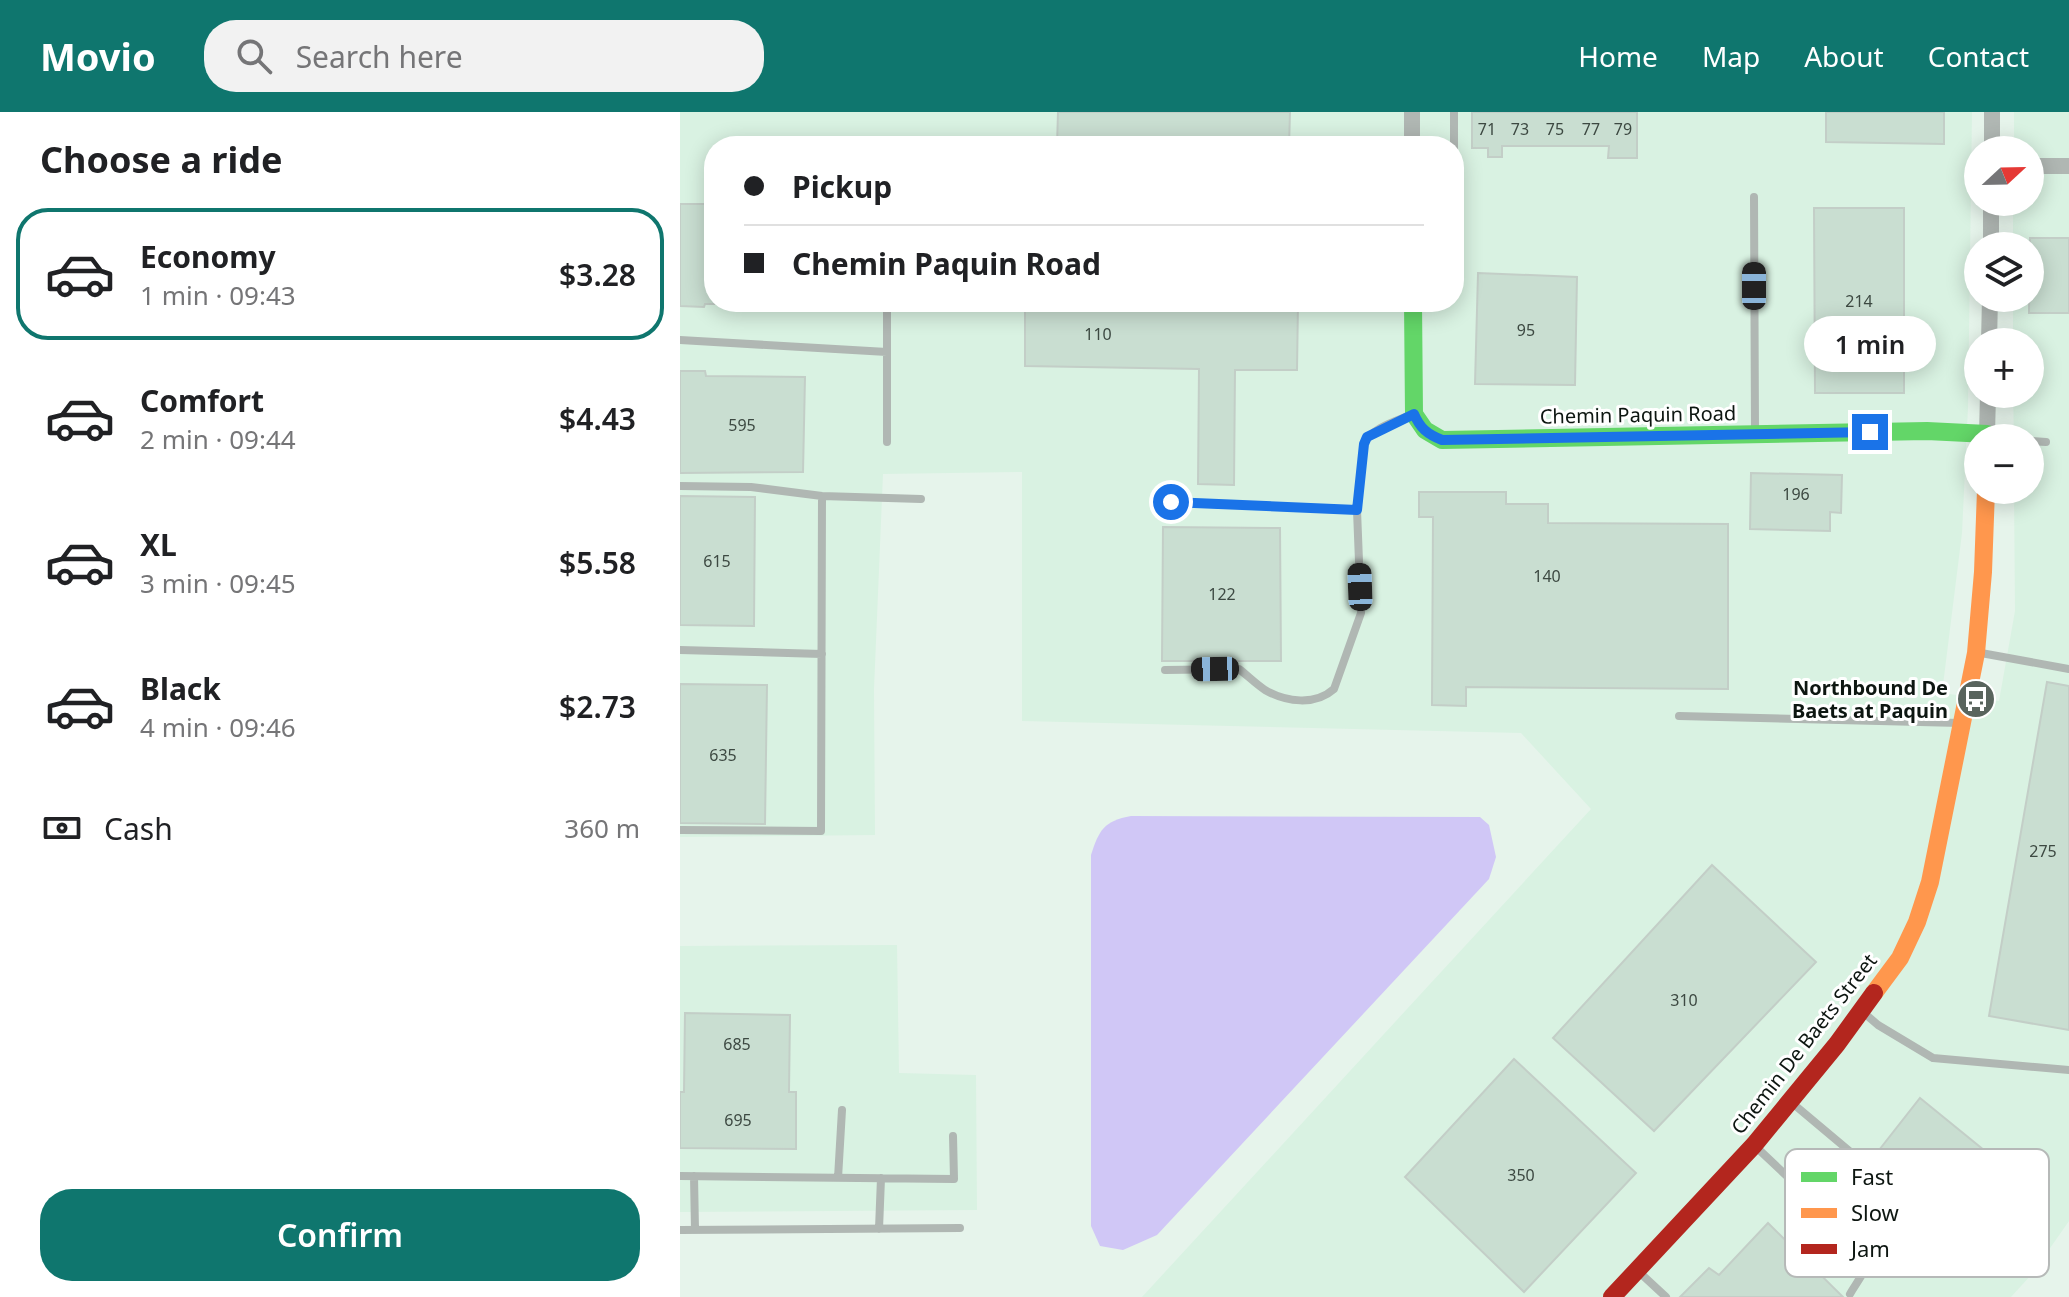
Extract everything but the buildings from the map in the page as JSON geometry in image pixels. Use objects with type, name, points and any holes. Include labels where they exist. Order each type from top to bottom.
[{"type":"street","points":[[1412,112],[1412,136]]},
{"type":"street","points":[[1992,112],[1992,136]]},
{"type":"street","points":[[2044,166],[2069,166]]},
{"type":"street","points":[[1413,312],[1414,414]]},
{"type":"street","name":"Chemin Paquin Road","points":[[1414,414],[1419,426],[1429,435],[1442,440],[1927,431],[1964,434]]},
{"type":"street","name":"Chemin De Baets Street","points":[[1612,1297],[1791,1101],[1900,958],[1917,922],[1930,882],[1976,653],[1981,618],[1986,504]]},
{"type":"lane","points":[[1454,112],[1454,136]]},
{"type":"lane","points":[[1754,197],[1755,434]]},
{"type":"lane","points":[[887,312],[887,442]]},
{"type":"lane","points":[[680,340],[887,352]]},
{"type":"lane","points":[[1165,670],[1239,669],[1265,690],[1297,701],[1326,696],[1334,689],[1361,613],[1357,510],[1364,444],[1367,437],[1414,414]]},
{"type":"lane","points":[[680,486],[751,487],[822,496],[921,499]]},
{"type":"lane","points":[[680,830],[821,831],[822,496]]},
{"type":"lane","points":[[1171,502],[1357,510]]},
{"type":"lane","points":[[680,650],[822,654]]},
{"type":"lane","points":[[1976,653],[2069,669]]},
{"type":"lane","points":[[1679,716],[1961,723]]},
{"type":"lane","points":[[1861,1012],[1933,1058],[2069,1070]]},
{"type":"lane","points":[[1791,1101],[1848,1149]]},
{"type":"lane","points":[[838,1178],[842,1110]]},
{"type":"lane","points":[[680,1176],[954,1179],[953,1136]]},
{"type":"lane","points":[[1754,1145],[1785,1174]]},
{"type":"lane","points":[[694,1176],[695,1230]]},
{"type":"lane","points":[[879,1229],[881,1178]]},
{"type":"lane","points":[[680,1230],[960,1228]]},
{"type":"lane","points":[[1637,1270],[1666,1297]]},
{"type":"lane","points":[[1850,1294],[1860,1277]]},
{"type":"shaded area","points":[[680,112],[1972,112],[1972,136],[1964,136],[1964,216],[1971,216],[1970,232],[1964,232],[1964,312],[1969,312],[1969,328],[1964,328],[1964,408],[1968,408],[1967,424],[1964,424],[1962,533],[1942,693],[1999,701],[2015,611],[2014,504],[2044,504],[2044,424],[2014,424],[2013,408],[2044,408],[2044,328],[2013,328],[2013,312],[2044,312],[2044,232],[2013,232],[2013,216],[2044,216],[2044,136],[2014,136],[2014,112],[2069,112],[2069,1221],[2049,1250],[2049,1149],[1785,1149],[1785,1277],[2029,1277],[2011,1297],[1142,1297],[1591,809],[1521,733],[1022,721],[1022,472],[883,474],[874,689],[875,835],[680,837]]},
{"type":"shaded area","points":[[1131,816],[1480,817],[1489,825],[1496,857],[1489,879],[1157,1235],[1123,1250],[1100,1246],[1091,1226],[1091,855],[1104,828]]},
{"type":"shaded area","points":[[897,945],[899,1073],[976,1075],[977,1210],[680,1212],[680,946]]},
{"type":"traffic: fast","points":[[1413,312],[1414,414],[1425,430],[1442,440],[1964,433]]},
{"type":"traffic: slow","points":[[1874,993],[1900,958],[1917,922],[1930,882],[1976,653],[1985,504]]},
{"type":"traffic: jam","points":[[1612,1297],[1754,1145],[1837,1044],[1874,993]]},
{"type":"place","name":"Northbound De Baets at Paquin","points":[[1976,699]]},
{"type":"route","points":[[1171,502],[1357,510],[1367,437],[1414,414],[1419,426],[1429,435],[1442,440],[1870,432]]}]
